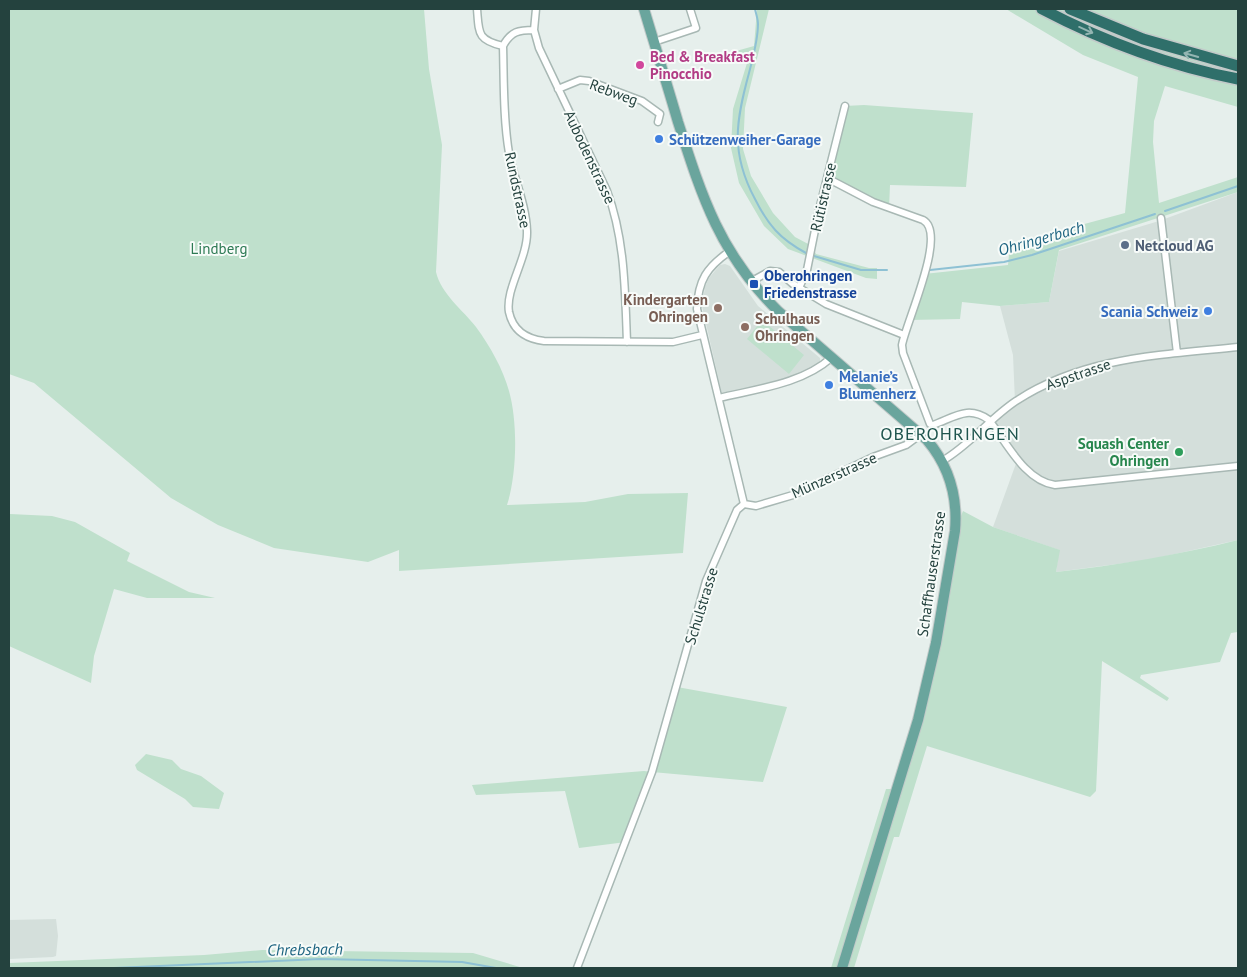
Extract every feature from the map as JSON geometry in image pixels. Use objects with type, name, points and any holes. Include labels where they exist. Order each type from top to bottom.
[{"type":"highway","points":[[1042,9],[1103,38],[1176,63],[1238,79]]},
{"type":"highway","points":[[1070,9],[1143,40],[1238,66]]},
{"type":"highway","points":[[1176,63],[1214,81],[1238,87]]},
{"type":"main road","name":"Schaffhauserstrasse","points":[[644,9],[702,195],[715,226],[730,251],[752,281],[778,311],[921,434],[942,461],[953,487],[956,517],[934,652],[918,720],[842,968]]},
{"type":"street","points":[[477,9],[478,32],[488,42],[503,46],[508,36],[516,30],[534,30]]},
{"type":"street","name":"Aubodenstrasse","points":[[536,9],[534,30],[538,48],[607,191],[616,215],[622,242],[627,342]]},
{"type":"street","points":[[654,42],[696,28],[690,9]]},
{"type":"street","name":"Rundstrasse","points":[[503,46],[509,151],[526,213],[527,231],[524,256],[509,303],[512,322],[530,339],[544,342],[673,342],[702,336]]},
{"type":"street","name":"Rebweg","points":[[558,90],[580,80],[589,81],[642,101],[660,114],[658,122]]},
{"type":"street","name":"Rütistrasse","points":[[799,288],[807,270],[845,106]]},
{"type":"street","points":[[827,178],[873,202],[928,222],[931,229],[929,258],[904,335],[903,353],[930,424],[933,425],[970,411],[990,420],[1033,477],[1044,484],[1073,484],[1238,466]]},
{"type":"street","points":[[1161,218],[1177,353]]},
{"type":"street","points":[[730,251],[708,269],[698,291],[697,309],[744,504]]},
{"type":"street","points":[[752,281],[770,271],[779,272],[799,288],[841,311],[904,335]]},
{"type":"street","name":"Aspstrasse","points":[[942,461],[957,452],[990,420],[1036,389],[1075,372],[1132,358],[1238,347]]},
{"type":"street","points":[[719,398],[803,375],[821,367],[831,358]]},
{"type":"street","name":"Münzerstrasse","points":[[744,504],[756,506],[793,495],[873,457],[906,444],[921,434]]},
{"type":"street","name":"Schulstrasse","points":[[577,968],[652,772],[706,581],[738,510],[744,504]]},
{"type":"shaded area","points":[[1238,192],[1238,540],[1148,560],[1056,572],[1059,550],[993,527],[1018,458],[989,420],[1015,402],[1013,355],[1000,306],[1049,302],[1059,251],[1159,221]]},
{"type":"shaded area","name":"Schulhaus Ohringen","points":[[720,265],[730,266],[758,306],[820,358],[820,362],[816,366],[785,380],[722,394],[702,306],[705,287],[709,278]]},
{"type":"shaded area","points":[[56,919],[58,936],[56,956],[9,959],[9,920]]},
{"type":"green space","name":"Lindberg","points":[[9,9],[424,9],[429,69],[442,145],[436,272],[447,295],[476,327],[496,358],[509,391],[514,418],[515,448],[513,479],[507,505],[585,502],[628,494],[688,493],[683,553],[399,571],[399,550],[368,562],[274,548],[218,525],[171,498],[34,383],[9,374]]},
{"type":"green space","points":[[757,9],[769,9],[745,108],[743,149],[751,176],[773,213],[795,237],[812,246],[816,254],[869,268],[877,268],[877,279],[866,278],[788,249],[764,226],[739,183],[731,148],[733,109],[747,63],[729,53],[754,46]]},
{"type":"green space","points":[[1006,9],[1238,9],[1238,107],[1165,86],[1154,121],[1153,142],[1159,203],[1238,177],[1238,192],[1059,250],[1049,302],[1000,306],[962,302],[960,319],[909,320],[924,274],[1008,265],[1010,244],[1125,213],[1138,77],[1083,55]]},
{"type":"green space","points":[[864,105],[973,113],[966,187],[890,185],[889,209],[827,178],[845,106]]},
{"type":"green space","points":[[762,320],[804,355],[789,374],[747,339]]},
{"type":"green space","points":[[9,511],[10,514],[52,516],[75,522],[130,553],[127,561],[189,592],[215,598],[147,598],[114,589],[94,656],[91,683],[9,646]]},
{"type":"green space","points":[[963,511],[993,527],[1060,550],[1056,572],[1148,559],[1238,540],[1238,632],[1231,633],[1220,662],[1141,675],[1140,678],[1169,698],[1167,701],[1102,661],[1096,791],[1090,797],[927,746],[899,837],[894,837],[854,968],[831,968],[886,789],[896,789],[918,720],[955,531]]},
{"type":"green space","points":[[677,687],[787,707],[763,782],[652,772]]},
{"type":"green space","points":[[146,754],[172,760],[181,769],[201,776],[224,793],[219,809],[193,807],[185,799],[137,770],[135,765]]},
{"type":"green space","points":[[644,771],[652,772],[626,842],[579,848],[565,791],[476,795],[472,785]]},
{"type":"green space","points":[[262,950],[473,953],[523,968],[9,968],[9,963],[204,955]]},
{"type":"waterway","name":"Ohringerbach","points":[[755,9],[758,22],[757,36],[739,122],[739,151],[742,166],[755,199],[770,224],[782,237],[806,253]]},
{"type":"waterway","name":"Ohringerbach","points":[[1165,211],[1238,186]]},
{"type":"waterway","name":"Ohringerbach","points":[[930,270],[1004,262],[1032,255],[1155,214]]},
{"type":"waterway","name":"Ohringerbach","points":[[814,256],[861,270],[887,270]]},
{"type":"waterway","name":"Chrebsbach","points":[[114,968],[320,959],[462,962],[496,968]]},
{"type":"place","name":"Bed & Breakfast Pinocchio","points":[[640,65]]},
{"type":"place","name":"Schützenweiher-Garage","points":[[659,139]]},
{"type":"place","name":"Netcloud AG","points":[[1125,245]]},
{"type":"place","name":"Oberohringen Friedenstrasse","points":[[754,284]]},
{"type":"place","name":"Kindergarten Ohringen","points":[[718,308]]},
{"type":"place","name":"Scania Schweiz","points":[[1208,311]]},
{"type":"place","name":"Schulhaus Ohringen","points":[[745,327]]},
{"type":"place","name":"Melanie’s Blumenherz","points":[[829,385]]},
{"type":"place","name":"Squash Center Ohringen","points":[[1179,452]]},
{"type":"district","name":"OBEROHRINGEN","points":[[950,433]]}]
